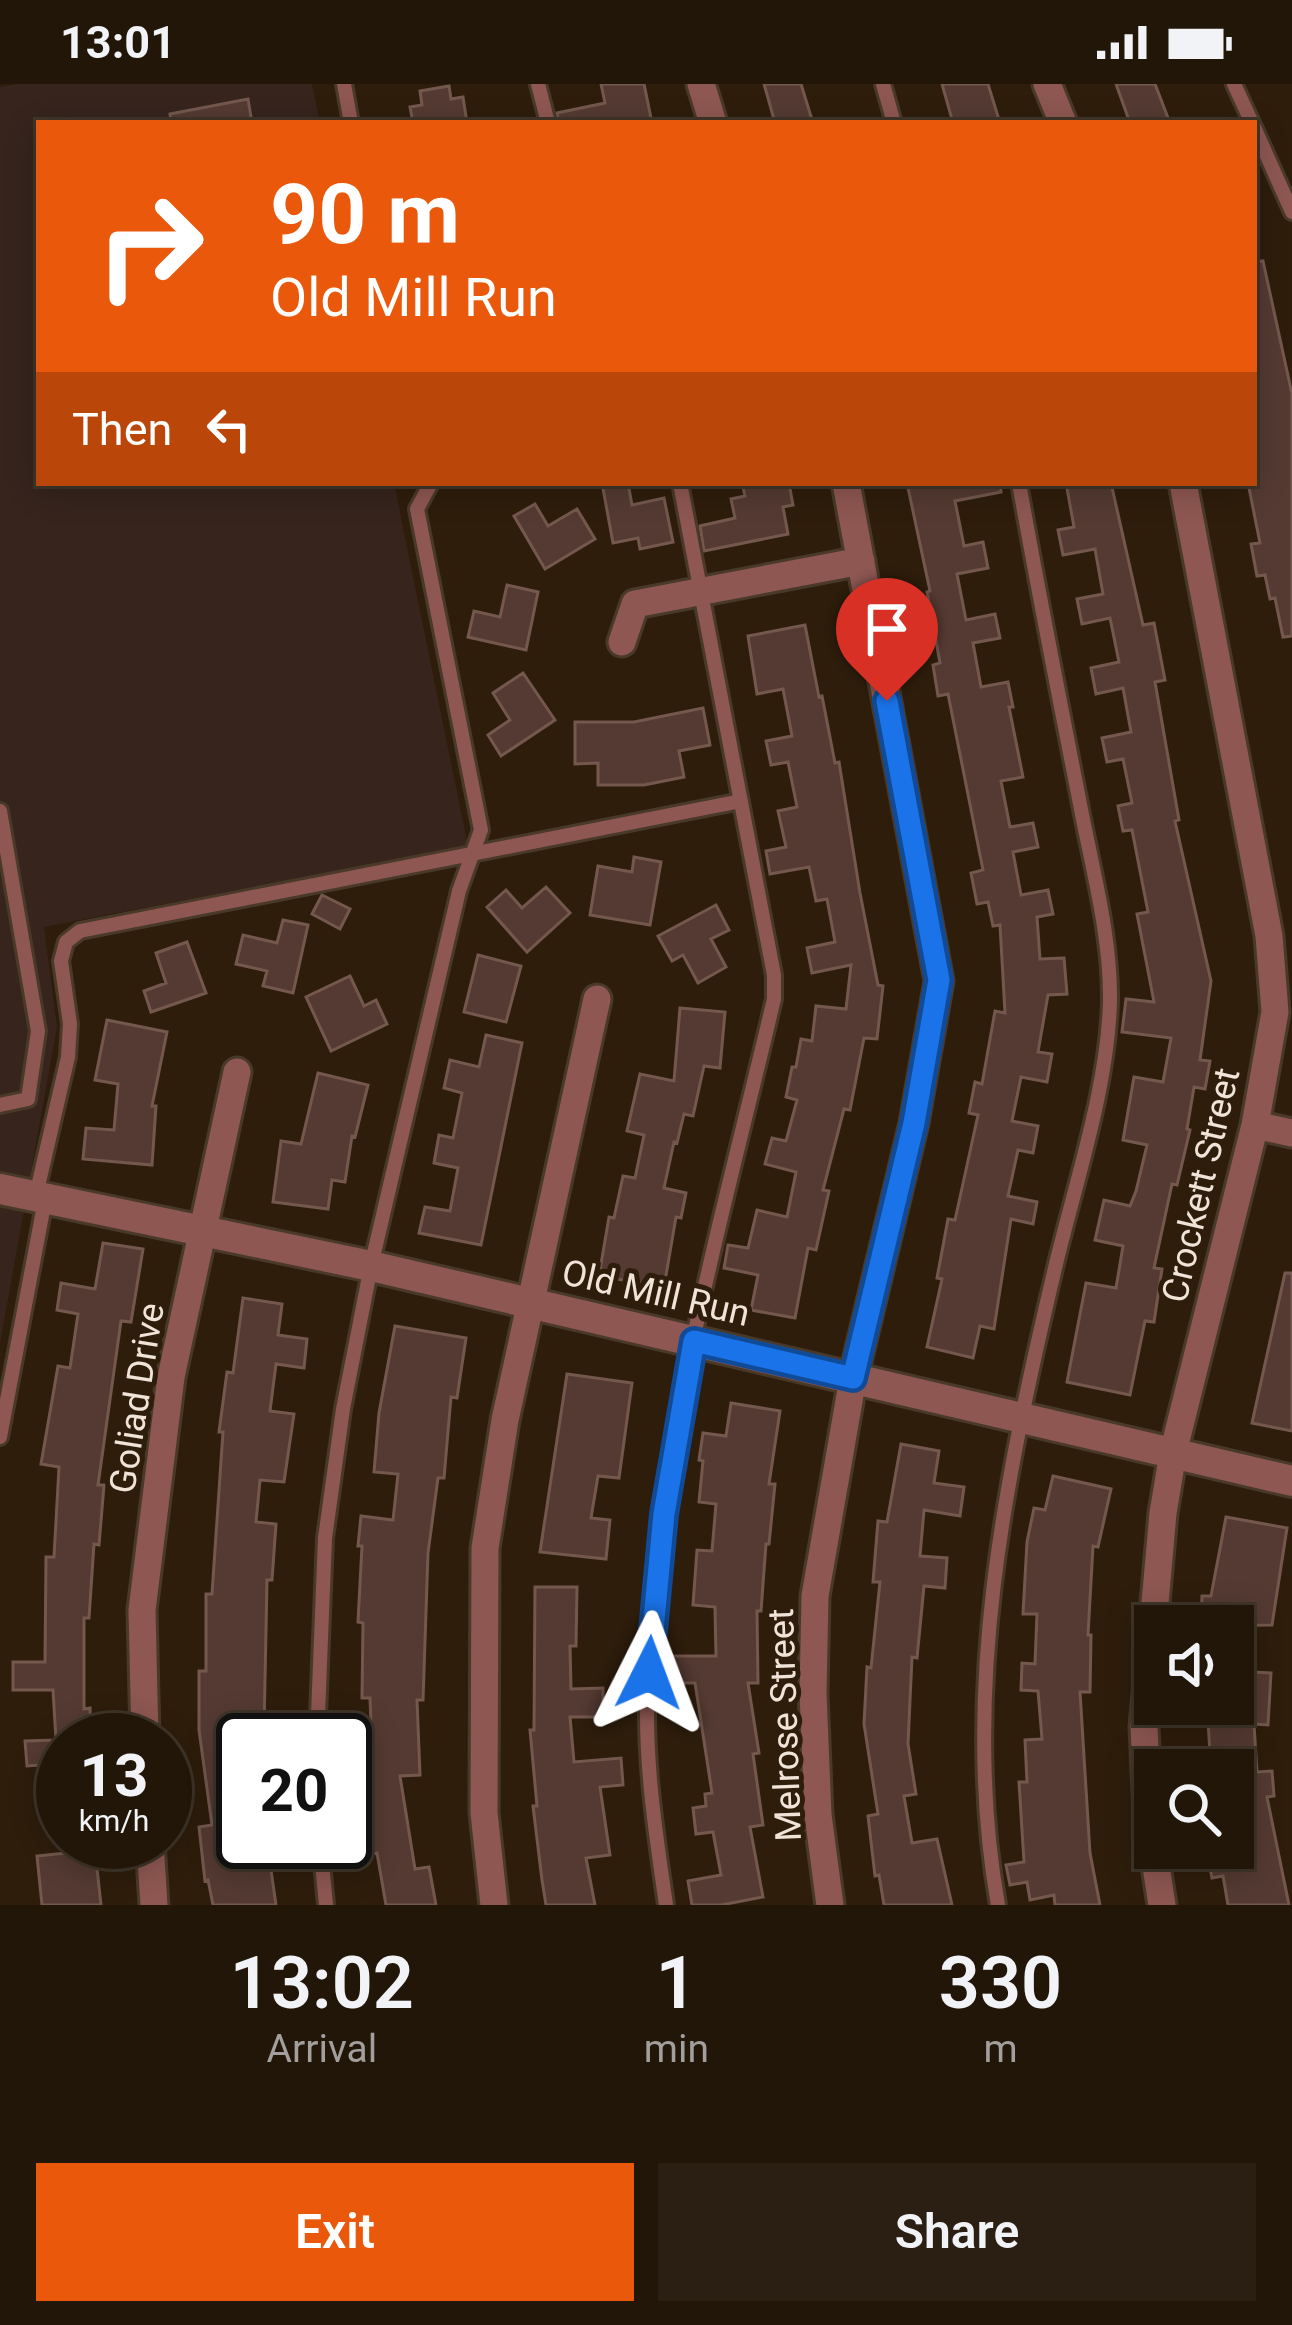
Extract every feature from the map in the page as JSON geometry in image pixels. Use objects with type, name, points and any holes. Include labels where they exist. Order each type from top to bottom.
[{"type":"street","points":[[701,84],[712,120]]},
{"type":"street","points":[[1047,84],[1062,120]]},
{"type":"street","name":"Melrose Street","points":[[830,1905],[818,1815],[812,1693],[815,1596],[853,1378],[914,1123],[939,980],[847,486]]},
{"type":"street","name":"Crockett Street","points":[[1162,1905],[1148,1814],[1144,1726],[1163,1514],[1173,1453],[1255,1125],[1275,1012],[1269,936],[1184,486]]},
{"type":"street","points":[[622,642],[635,604],[861,561]]},
{"type":"street","points":[[494,1905],[484,1813],[485,1548],[529,1302],[597,999]]},
{"type":"street","name":"Goliad Drive","points":[[144,1713],[142,1610],[171,1376],[237,1072]]},
{"type":"street","points":[[1255,1125],[1292,1133]]},
{"type":"street","name":"Old Mill Run","points":[[1,1189],[204,1228],[1292,1481]]},
{"type":"street","points":[[152,1869],[154,1905]]},
{"type":"lane","points":[[344,84],[350,120]]},
{"type":"lane","points":[[538,84],[547,120]]},
{"type":"lane","points":[[883,84],[893,120]]},
{"type":"lane","points":[[1234,84],[1251,120]]},
{"type":"lane","points":[[1257,134],[1292,212]]},
{"type":"lane","points":[[318,1713],[331,1484],[371,1266],[459,891],[481,830],[417,509],[429,486]]},
{"type":"lane","points":[[666,1905],[650,1801],[651,1631],[670,1472],[694,1341],[774,999],[774,975],[681,486]]},
{"type":"lane","points":[[998,1905],[985,1779],[987,1663],[1003,1507],[1103,1063],[1110,1003],[1099,902],[1020,486]]},
{"type":"lane","points":[[0,1437],[68,1057],[70,1024],[61,962],[65,942],[80,931],[741,801]]},
{"type":"lane","points":[[0,811],[38,1031],[28,1099],[0,1105]]},
{"type":"lane","points":[[0,1204],[1,1189]]},
{"type":"lane","points":[[323,1869],[326,1905]]},
{"type":"shaded area","points":[[312,84],[319,120],[36,120],[36,486],[395,486],[468,846],[44,927],[57,1027],[0,1344],[0,87]]},
{"type":"building","points":[[601,84],[644,84],[651,118],[558,120],[557,113],[605,103]]},
{"type":"building","points":[[764,84],[801,84],[812,120],[774,120]]},
{"type":"building","points":[[942,84],[988,84],[999,120],[952,120]]},
{"type":"building","points":[[1116,84],[1155,84],[1169,120],[1129,120]]},
{"type":"building","points":[[449,86],[451,99],[463,97],[467,120],[412,120],[410,107],[422,105],[420,91]]},
{"type":"building","points":[[248,99],[252,120],[171,120],[170,114]]},
{"type":"building","points":[[1263,261],[1292,394],[1292,636],[1283,637],[1275,598],[1270,599],[1265,575],[1257,576],[1251,544],[1260,543],[1249,486],[1257,486],[1257,262]]},
{"type":"building","points":[[603,486],[629,486],[632,505],[664,498],[673,542],[640,549],[638,538],[613,543]]},
{"type":"building","points":[[743,486],[790,486],[793,505],[783,507],[788,534],[704,551],[700,526],[735,518],[731,499],[745,496]]},
{"type":"building","points":[[908,486],[1000,486],[1001,492],[955,501],[964,546],[983,542],[988,568],[957,574],[966,620],[995,614],[1000,638],[973,643],[981,687],[1008,682],[1023,777],[1001,781],[1010,827],[1033,823],[1038,847],[1013,852],[1021,895],[1048,890],[1053,914],[1037,917],[1040,959],[1064,958],[1067,994],[1048,995],[1038,1052],[1052,1054],[1047,1082],[1021,1077],[1012,1121],[1038,1126],[1033,1153],[1018,1150],[1008,1196],[1037,1202],[1033,1224],[1011,1219],[994,1329],[980,1326],[973,1358],[927,1347],[942,1279],[937,1278],[948,1219],[955,1220],[978,1115],[969,1113],[975,1082],[982,1084],[995,1011],[1005,1013],[1000,925],[993,926],[988,902],[977,904],[971,873],[983,870],[948,694],[938,696],[933,665],[940,663]]},
{"type":"building","points":[[1067,486],[1112,486],[1143,625],[1154,623],[1165,680],[1155,682],[1179,820],[1175,821],[1211,981],[1200,1060],[1210,1061],[1205,1089],[1194,1087],[1190,1130],[1177,1185],[1172,1184],[1154,1268],[1162,1269],[1154,1322],[1145,1321],[1130,1395],[1067,1382],[1086,1283],[1116,1288],[1123,1246],[1095,1240],[1104,1200],[1130,1206],[1136,1191],[1147,1145],[1123,1140],[1134,1077],[1163,1082],[1171,1038],[1122,1032],[1126,999],[1154,1002],[1137,914],[1148,912],[1132,830],[1123,831],[1118,806],[1132,803],[1123,759],[1107,762],[1102,738],[1131,732],[1123,688],[1096,694],[1091,668],[1119,662],[1110,618],[1082,624],[1077,599],[1103,594],[1095,549],[1063,555],[1058,530],[1074,527]]},
{"type":"building","points":[[535,504],[548,526],[577,509],[595,539],[545,569],[514,516]]},
{"type":"building","points":[[507,585],[538,592],[526,650],[468,637],[474,611],[500,617]]},
{"type":"building","points":[[805,625],[835,763],[839,762],[878,985],[883,986],[877,1039],[864,1038],[850,1110],[844,1109],[823,1190],[829,1191],[816,1250],[808,1248],[795,1318],[751,1310],[758,1275],[724,1268],[728,1245],[748,1248],[757,1210],[787,1217],[796,1172],[765,1164],[772,1138],[786,1141],[797,1100],[786,1097],[792,1067],[796,1067],[801,1039],[812,1041],[816,1006],[846,1009],[851,965],[812,973],[807,948],[835,942],[827,899],[816,901],[809,867],[770,874],[766,851],[786,847],[778,811],[797,807],[788,762],[771,765],[766,741],[792,736],[783,689],[757,694],[748,636]]},
{"type":"building","points":[[523,673],[555,720],[501,756],[488,735],[510,720],[493,693]]},
{"type":"building","points":[[703,708],[710,745],[679,751],[684,777],[644,785],[598,785],[598,763],[575,764],[575,722],[634,722]]},
{"type":"building","points":[[634,857],[661,862],[650,925],[590,915],[598,866],[632,872]]},
{"type":"building","points":[[546,887],[570,913],[527,952],[487,907],[506,890],[522,908]]},
{"type":"building","points":[[322,895],[350,909],[340,929],[312,914]]},
{"type":"building","points":[[716,905],[729,930],[711,939],[726,967],[698,983],[683,955],[672,961],[658,936]]},
{"type":"building","points":[[283,920],[308,925],[293,993],[263,986],[267,971],[236,964],[243,935],[277,943]]},
{"type":"building","points":[[187,942],[206,993],[151,1012],[144,991],[166,983],[156,953]]},
{"type":"building","points":[[478,955],[521,966],[506,1022],[464,1012]]},
{"type":"building","points":[[350,976],[364,1006],[376,1000],[387,1024],[331,1051],[306,997]]},
{"type":"building","points":[[680,1008],[725,1012],[720,1068],[704,1066],[693,1116],[684,1114],[674,1142],[664,1188],[686,1193],[681,1218],[676,1217],[664,1287],[599,1276],[609,1217],[614,1218],[623,1176],[635,1178],[644,1135],[627,1131],[640,1074],[674,1081]]},
{"type":"building","points":[[107,1020],[167,1032],[152,1106],[156,1106],[152,1165],[83,1159],[86,1128],[114,1130],[118,1084],[95,1080]]},
{"type":"building","points":[[486,1035],[522,1043],[481,1245],[419,1233],[425,1207],[450,1211],[458,1168],[434,1163],[439,1135],[453,1138],[462,1093],[444,1088],[450,1060],[479,1067]]},
{"type":"building","points":[[318,1073],[368,1085],[352,1136],[345,1182],[332,1180],[328,1209],[273,1202],[281,1141],[301,1144]]},
{"type":"building","points":[[103,1243],[143,1249],[131,1322],[121,1321],[98,1485],[104,1485],[99,1545],[94,1544],[89,1618],[84,1618],[84,1709],[90,1708],[90,1713],[54,1713],[53,1690],[13,1690],[13,1662],[45,1662],[46,1557],[54,1557],[59,1467],[41,1464],[58,1366],[70,1368],[78,1314],[57,1310],[61,1283],[95,1289]]},
{"type":"building","points":[[1285,1273],[1292,1273],[1292,1431],[1252,1423]]},
{"type":"building","points":[[243,1298],[282,1304],[278,1335],[307,1339],[304,1368],[276,1364],[270,1411],[294,1414],[284,1482],[260,1480],[256,1522],[276,1524],[272,1580],[267,1580],[264,1713],[216,1713],[216,1869],[271,1869],[276,1905],[213,1905],[205,1881],[199,1827],[212,1825],[199,1730],[199,1671],[206,1671],[206,1594],[212,1594],[223,1432],[219,1432],[227,1372],[233,1373]]},
{"type":"building","points":[[395,1326],[466,1338],[457,1398],[451,1397],[444,1478],[438,1478],[428,1553],[423,1700],[417,1700],[420,1775],[400,1776],[415,1869],[429,1867],[436,1905],[386,1905],[377,1853],[372,1854],[372,1713],[370,1698],[362,1698],[363,1623],[358,1622],[362,1546],[358,1546],[361,1516],[393,1520],[398,1474],[374,1472]]},
{"type":"building","points":[[567,1374],[632,1383],[619,1478],[598,1476],[591,1518],[610,1520],[606,1559],[540,1552]]},
{"type":"building","points":[[731,1403],[780,1411],[769,1484],[775,1484],[769,1544],[761,1611],[757,1611],[758,1683],[748,1683],[763,1825],[750,1827],[763,1897],[692,1905],[688,1881],[721,1875],[713,1832],[696,1834],[693,1808],[706,1806],[705,1794],[712,1793],[695,1683],[663,1683],[663,1656],[716,1656],[715,1607],[693,1605],[697,1550],[712,1551],[716,1504],[699,1502],[703,1461],[699,1460],[703,1433],[726,1436]]},
{"type":"building","points":[[901,1444],[939,1451],[934,1483],[964,1487],[960,1516],[924,1510],[920,1556],[947,1558],[945,1588],[924,1586],[917,1658],[912,1657],[908,1744],[916,1794],[904,1796],[912,1843],[937,1839],[952,1905],[884,1905],[879,1875],[875,1876],[868,1816],[878,1814],[864,1724],[880,1582],[873,1582],[878,1521],[887,1522]]},
{"type":"building","points":[[1053,1476],[1111,1489],[1098,1547],[1093,1546],[1090,1692],[1080,1692],[1090,1853],[1100,1905],[1055,1905],[1054,1895],[1030,1900],[1027,1882],[1010,1885],[1006,1865],[1024,1862],[1019,1782],[1027,1782],[1025,1740],[1042,1739],[1038,1691],[1021,1690],[1022,1663],[1035,1664],[1037,1614],[1023,1614],[1034,1508],[1045,1510]]},
{"type":"building","points":[[1226,1517],[1287,1528],[1272,1625],[1254,1625],[1254,1605],[1202,1605],[1202,1596],[1211,1596]]},
{"type":"building","points":[[535,1587],[577,1587],[571,1689],[603,1688],[603,1717],[570,1717],[574,1762],[621,1758],[623,1785],[600,1787],[610,1855],[586,1858],[595,1905],[546,1905],[533,1806],[537,1806],[530,1730],[534,1730]]},
{"type":"building","points":[[1254,1672],[1271,1673],[1268,1725],[1254,1724]]},
{"type":"building","points":[[1254,1724],[1257,1772],[1272,1771],[1274,1796],[1267,1797],[1289,1905],[1228,1905],[1223,1876],[1212,1878],[1210,1869],[1254,1869],[1254,1749],[1210,1749],[1208,1725]]},
{"type":"building","points":[[25,1741],[36,1741],[36,1765],[27,1766]]},
{"type":"building","points":[[38,1869],[97,1869],[101,1905],[42,1905]]},
{"type":"route","points":[[649,1673],[664,1514],[694,1341],[853,1378],[914,1123],[939,980],[887,701]]}]
